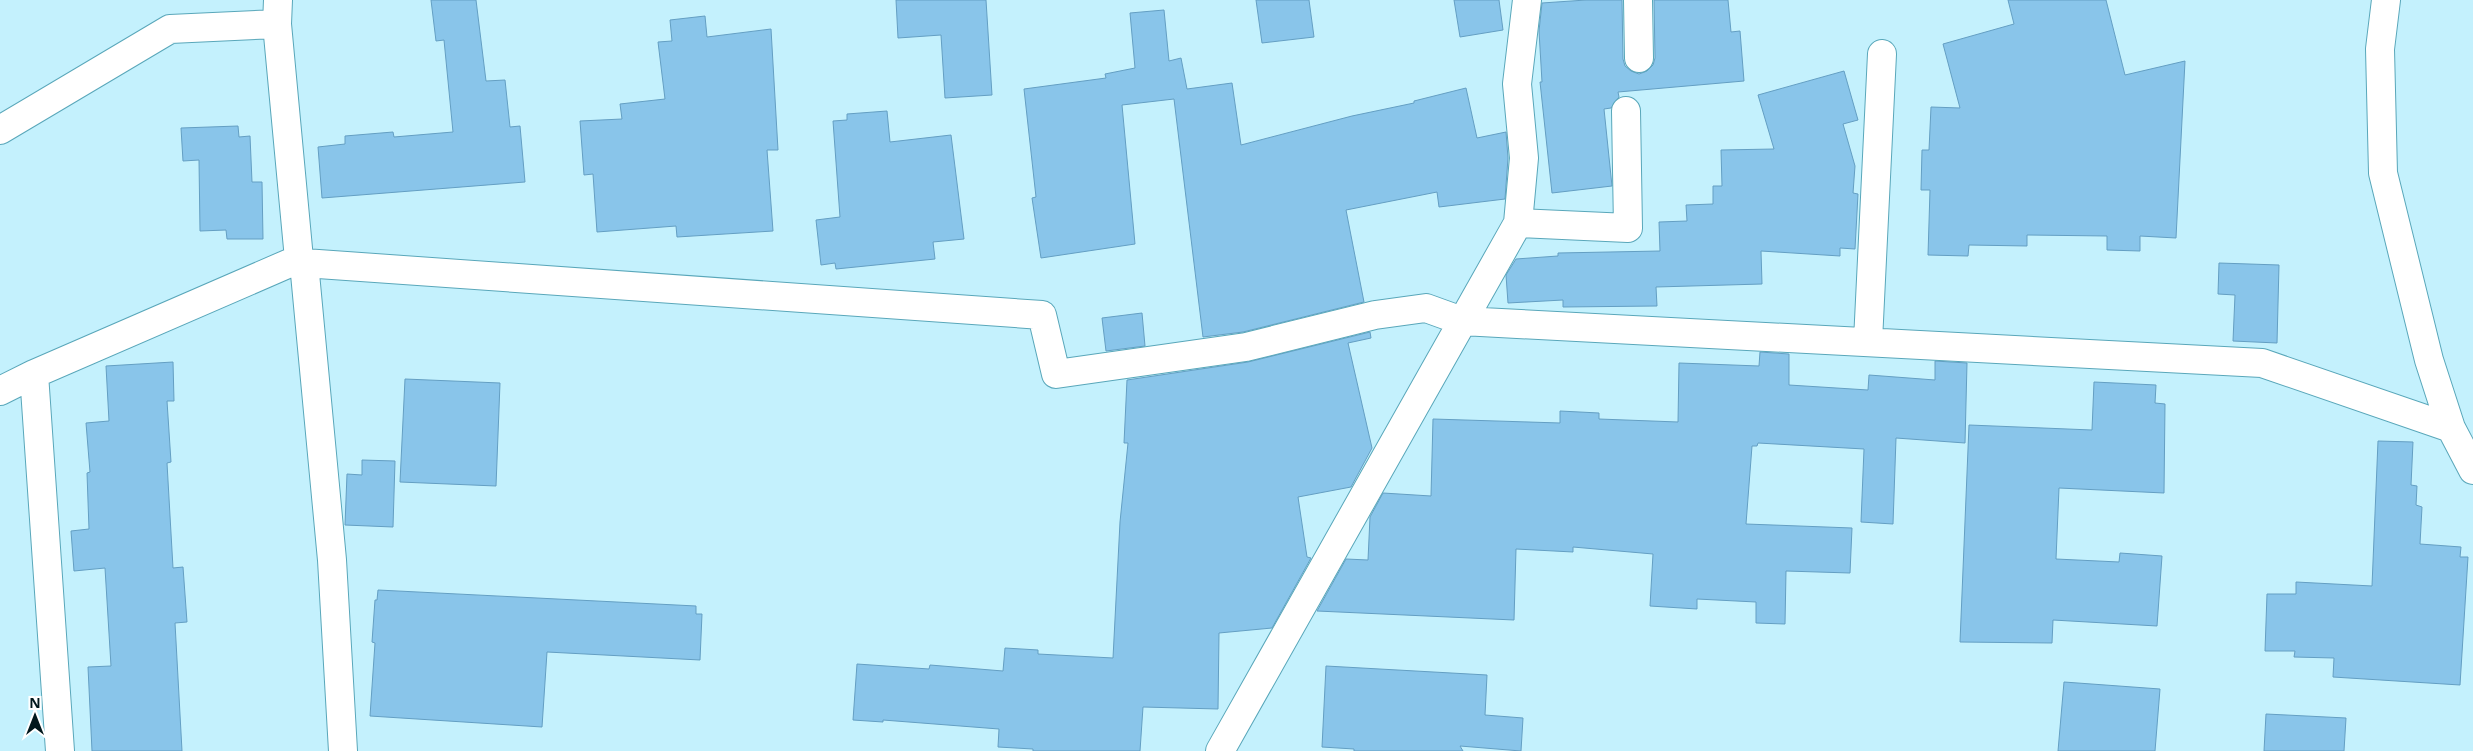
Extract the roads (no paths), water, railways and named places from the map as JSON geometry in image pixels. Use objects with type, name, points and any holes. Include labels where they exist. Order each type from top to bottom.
[{"type":"street","points":[[1220,751],[1374,482],[1518,223],[1524,158],[1517,84],[1527,0]]},
{"type":"street","points":[[1638,0],[1639,58]]},
{"type":"street","points":[[2386,0],[2380,49],[2383,173],[2429,360],[2451,428],[2473,470]]},
{"type":"street","points":[[0,130],[170,29],[278,12],[332,560],[343,751]]},
{"type":"street","points":[[1868,341],[1882,54]]},
{"type":"street","points":[[1518,223],[1628,228],[1626,110]]},
{"type":"street","points":[[0,391],[34,374],[302,261],[1042,315],[1056,374],[1246,347],[1375,315],[1426,308],[1462,321],[2262,363],[2451,428]]},
{"type":"street","points":[[34,374],[60,751]]}]
